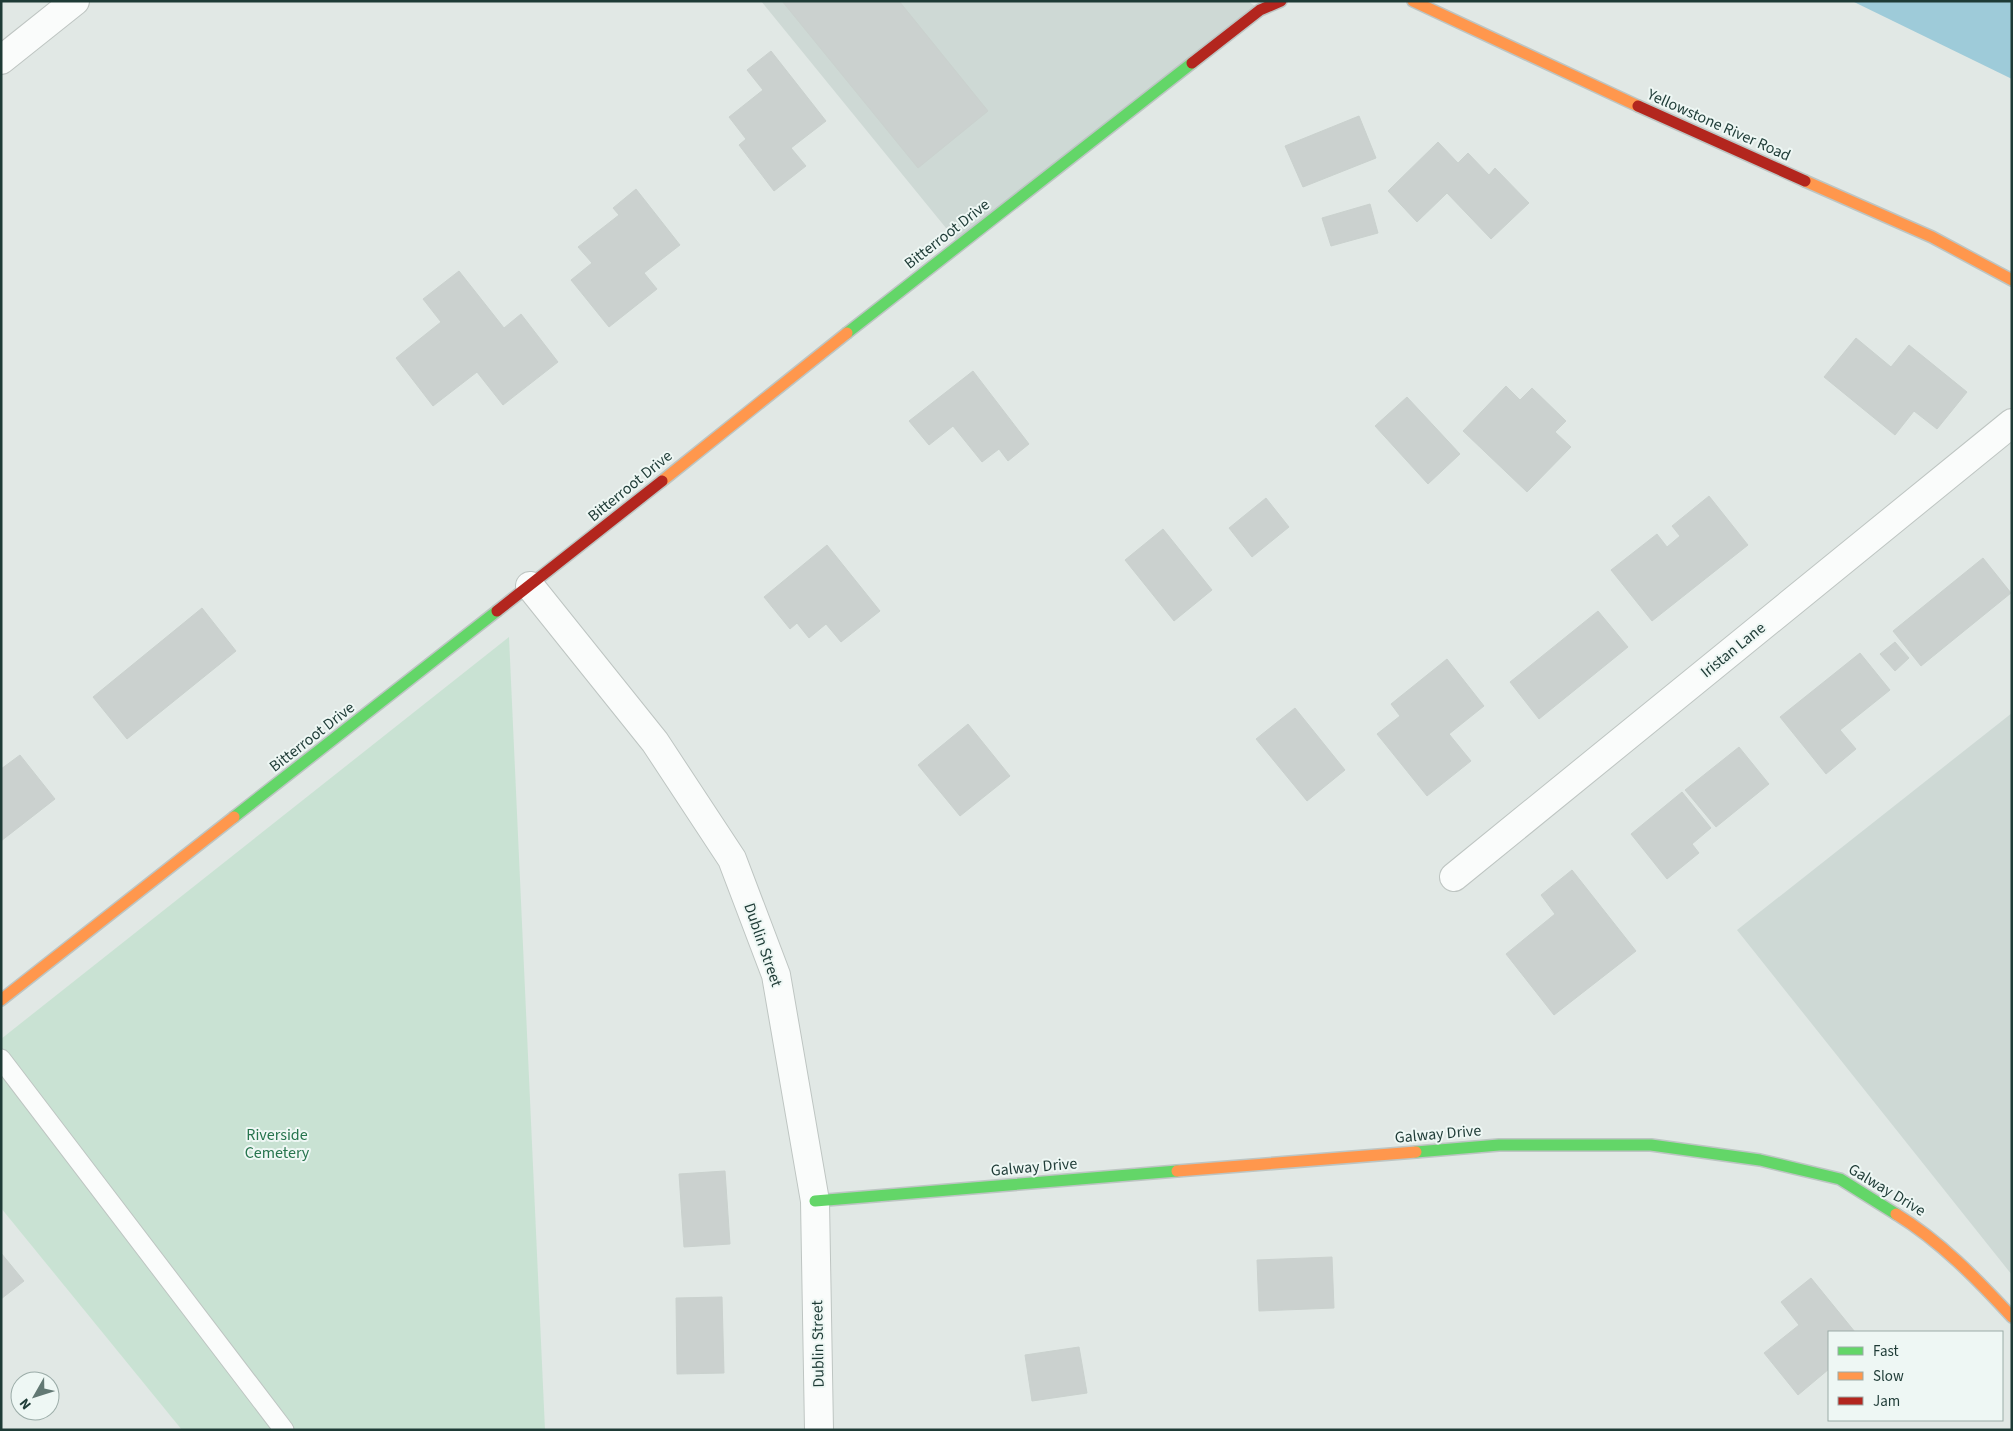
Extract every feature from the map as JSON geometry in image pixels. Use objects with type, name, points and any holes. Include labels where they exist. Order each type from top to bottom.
[{"type":"street","points":[[1,60],[75,1]]},
{"type":"street","name":"Bitterroot Drive","points":[[1,1000],[530,586],[998,214],[1260,10],[1281,1]]},
{"type":"street","name":"Yellowstone River Road","points":[[1413,1],[1709,140],[1932,237],[2012,280]]},
{"type":"street","name":"Iristan Lane","points":[[1454,877],[2012,423]]},
{"type":"street","name":"Dublin Street","points":[[530,586],[655,742],[732,859],[776,975],[815,1201],[819,1430]]},
{"type":"street","name":"Galway Drive","points":[[815,1201],[1499,1145],[1650,1145],[1760,1160],[1840,1179],[1919,1228],[1981,1283],[2012,1317]]},
{"type":"lane","points":[[1,1060],[284,1430]]},
{"type":"shaded area","points":[[761,1],[1248,1],[1260,10],[959,244]]},
{"type":"shaded area","points":[[2012,713],[2012,1275],[1737,930]]},
{"type":"green space","name":"Riverside Cemetery","points":[[509,637],[545,1430],[182,1430],[1,1208],[1,1039]]},
{"type":"water","points":[[1852,1],[2012,1],[2012,79]]},
{"type":"building","points":[[782,1],[899,1],[988,111],[918,168]]},
{"type":"building","points":[[771,51],[826,121],[791,148],[806,166],[774,191],[739,145],[746,139],[729,117],[763,90],[747,70]]},
{"type":"building","points":[[1359,116],[1376,158],[1303,187],[1285,146]]},
{"type":"building","points":[[1438,142],[1458,163],[1468,153],[1489,175],[1495,168],[1529,203],[1491,239],[1447,193],[1417,222],[1388,191]]},
{"type":"building","points":[[636,189],[680,245],[644,273],[657,289],[609,327],[571,280],[592,263],[578,247],[619,215],[613,208]]},
{"type":"building","points":[[1370,204],[1378,233],[1331,246],[1322,218]]},
{"type":"building","points":[[459,271],[504,328],[521,314],[558,362],[503,405],[477,372],[433,406],[396,358],[441,322],[423,299]]},
{"type":"building","points":[[1856,338],[1891,367],[1909,345],[1967,392],[1937,429],[1914,411],[1895,435],[1824,377]]},
{"type":"building","points":[[973,371],[1029,444],[1008,461],[999,449],[982,462],[953,426],[929,445],[909,421]]},
{"type":"building","points":[[1506,386],[1520,400],[1532,388],[1566,421],[1555,432],[1571,447],[1527,492],[1463,431]]},
{"type":"building","points":[[1407,397],[1460,454],[1428,484],[1375,426]]},
{"type":"building","points":[[1709,496],[1748,545],[1652,621],[1611,570],[1657,534],[1667,547],[1680,536],[1672,526]]},
{"type":"building","points":[[1266,498],[1289,527],[1252,557],[1229,528]]},
{"type":"building","points":[[1163,529],[1212,590],[1174,621],[1125,560]]},
{"type":"building","points":[[827,545],[880,611],[841,642],[826,624],[809,638],[797,623],[790,629],[764,597]]},
{"type":"building","points":[[1983,558],[2011,593],[1921,666],[1893,631]]},
{"type":"building","points":[[202,608],[236,651],[127,739],[93,697]]},
{"type":"building","points":[[1598,611],[1628,647],[1539,719],[1510,682]]},
{"type":"building","points":[[1895,642],[1909,658],[1895,671],[1880,654]]},
{"type":"building","points":[[1860,653],[1890,690],[1840,730],[1856,749],[1826,774],[1780,717]]},
{"type":"building","points":[[1447,659],[1484,706],[1449,734],[1471,761],[1427,796],[1377,734],[1400,716],[1391,704]]},
{"type":"building","points":[[1295,708],[1345,770],[1307,801],[1256,739]]},
{"type":"building","points":[[968,724],[1010,776],[960,816],[918,765]]},
{"type":"building","points":[[1739,747],[1769,784],[1716,827],[1685,790]]},
{"type":"building","points":[[20,755],[55,799],[1,841],[1,769]]},
{"type":"building","points":[[1682,792],[1711,828],[1692,844],[1699,853],[1667,879],[1631,834]]},
{"type":"building","points":[[1572,870],[1636,951],[1554,1015],[1506,954],[1555,914],[1541,895]]},
{"type":"building","points":[[725,1171],[730,1244],[684,1247],[679,1174]]},
{"type":"building","points":[[1,1253],[24,1281],[1,1299]]},
{"type":"building","points":[[1332,1257],[1334,1308],[1259,1311],[1257,1260]]},
{"type":"building","points":[[1811,1278],[1854,1331],[1828,1331],[1828,1370],[1798,1395],[1764,1353],[1799,1325],[1781,1302]]},
{"type":"building","points":[[722,1297],[724,1373],[677,1374],[676,1298]]},
{"type":"building","points":[[1079,1347],[1087,1393],[1032,1401],[1025,1355]]},
{"type":"traffic: fast","points":[[847,333],[1192,63]]},
{"type":"traffic: fast","points":[[234,817],[497,611]]},
{"type":"traffic: fast","points":[[1416,1152],[1499,1145],[1651,1145],[1760,1160],[1840,1179],[1896,1214]]},
{"type":"traffic: fast","points":[[815,1201],[1177,1171]]},
{"type":"traffic: slow","points":[[1413,1],[1638,106]]},
{"type":"traffic: slow","points":[[1805,181],[1932,237],[2012,280]]},
{"type":"traffic: slow","points":[[662,481],[847,333]]},
{"type":"traffic: slow","points":[[1,1000],[234,817]]},
{"type":"traffic: slow","points":[[1177,1171],[1416,1152]]},
{"type":"traffic: slow","points":[[1896,1214],[1943,1248],[2012,1317]]},
{"type":"traffic: jam","points":[[1192,63],[1260,10],[1281,1]]},
{"type":"traffic: jam","points":[[1638,106],[1805,181]]},
{"type":"traffic: jam","points":[[497,611],[662,481]]}]
